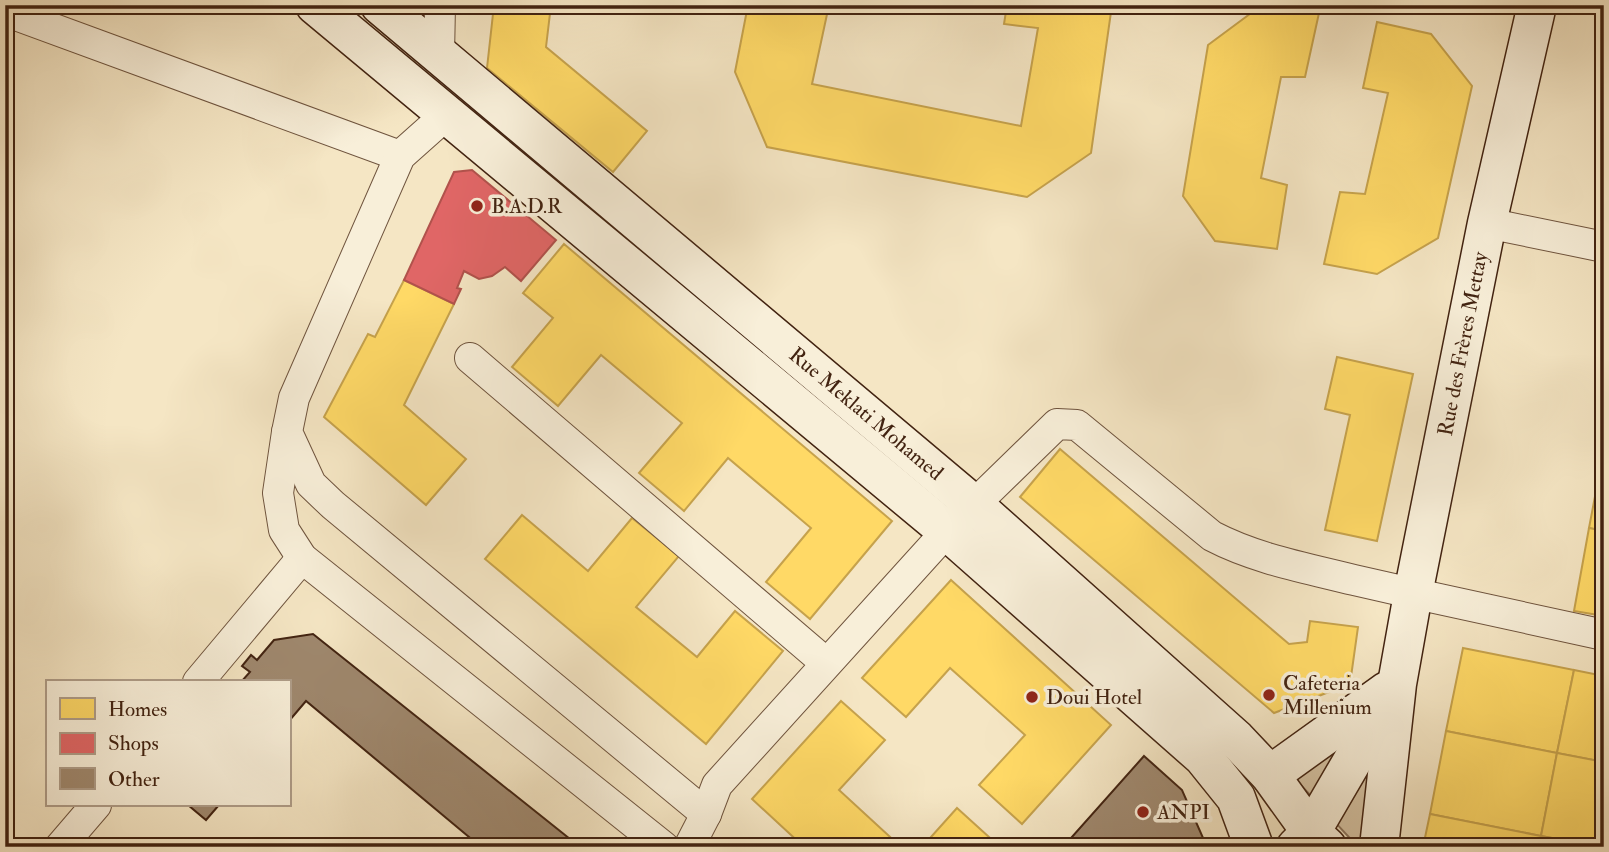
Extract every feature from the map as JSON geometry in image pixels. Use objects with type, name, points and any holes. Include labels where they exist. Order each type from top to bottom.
[{"type":"street","name":"Rue Meklati Mohamed","points":[[315,5],[947,531],[1203,757],[1236,798],[1254,847]]},
{"type":"street","name":"Rue Meklati Mohamed","points":[[380,5],[974,505],[1236,739],[1270,775],[1311,842]]},
{"type":"street","points":[[439,56],[440,5]]},
{"type":"street","name":"Rue des Frères Mettay","points":[[1379,847],[1397,684],[1413,594],[1487,223],[1537,5]]},
{"type":"street","points":[[5,11],[400,156]]},
{"type":"street","points":[[446,115],[400,156],[294,398],[278,493],[284,530],[302,558],[664,847]]},
{"type":"street","points":[[1487,223],[1604,247]]},
{"type":"street","points":[[470,358],[826,663]]},
{"type":"street","points":[[689,847],[717,785],[947,531],[1057,424],[1077,425],[1212,536],[1234,548],[1413,594],[1604,635]]},
{"type":"street","points":[[287,432],[311,484],[333,505],[706,814]]},
{"type":"street","points":[[200,680],[302,558]]},
{"type":"street","points":[[1270,775],[1397,684]]},
{"type":"street","points":[[1311,842],[1397,684]]},
{"type":"street","points":[[61,847],[95,806]]},
{"type":"shaded area","points":[[1359,727],[1313,798],[1293,777]]},
{"type":"shaded area","points":[[1383,742],[1367,847],[1358,847],[1332,819]]},
{"type":"building: Homes","points":[[494,5],[551,5],[546,47],[647,131],[613,172],[487,68]]},
{"type":"building: Homes","points":[[748,5],[829,5],[812,84],[1021,126],[1038,28],[1004,24],[1007,5],[1112,5],[1091,153],[1027,197],[767,147],[735,72]]},
{"type":"building: Homes","points":[[1262,5],[1280,5],[1319,13],[1305,77],[1281,77],[1261,178],[1287,185],[1277,249],[1215,241],[1183,196],[1208,45]]},
{"type":"building: Homes","points":[[1377,22],[1431,34],[1472,86],[1438,238],[1377,274],[1324,264],[1340,192],[1365,194],[1388,93],[1363,88]]},
{"type":"building: Homes","points":[[564,244],[892,521],[810,619],[766,582],[811,528],[728,458],[684,511],[639,473],[682,423],[601,355],[558,406],[512,367],[553,318],[523,293]]},
{"type":"building: Homes","points":[[404,280],[454,304],[404,405],[466,459],[426,505],[324,417],[368,334],[375,337]]},
{"type":"building: Homes","points":[[1337,357],[1413,374],[1377,541],[1325,530],[1350,415],[1325,409]]},
{"type":"building: Homes","points":[[1060,449],[1289,644],[1307,642],[1310,621],[1358,627],[1350,684],[1274,713],[1020,497]]},
{"type":"building: Homes","points":[[1604,449],[1604,531],[1589,528]]},
{"type":"building: Homes","points":[[522,515],[588,571],[632,518],[679,556],[636,607],[697,657],[735,611],[783,651],[706,744],[485,559]]},
{"type":"building: Homes","points":[[1589,528],[1604,531],[1604,616],[1574,611]]},
{"type":"building: Homes","name":"Doui Hotel","points":[[951,580],[1111,725],[1022,824],[979,785],[1025,735],[950,668],[906,717],[862,678]]},
{"type":"building: Homes","points":[[1463,648],[1574,670],[1557,753],[1446,731]]},
{"type":"building: Homes","points":[[1574,670],[1604,676],[1604,762],[1557,753]]},
{"type":"building: Homes","points":[[841,701],[885,740],[839,790],[901,847],[804,847],[752,799]]},
{"type":"building: Homes","points":[[1446,731],[1557,753],[1541,836],[1430,814]]},
{"type":"building: Homes","points":[[1557,753],[1604,762],[1604,847],[1541,836]]},
{"type":"building: Homes","points":[[957,808],[1000,847],[922,847]]},
{"type":"building: Homes","points":[[1430,814],[1541,836],[1538,847],[1423,847]]},
{"type":"building: Homes","points":[[1541,836],[1597,847],[1538,847]]},
{"type":"building: Shops","name":"B.A.D.R","points":[[472,170],[556,240],[521,281],[505,267],[492,276],[479,279],[464,271],[457,288],[461,289],[454,304],[404,280],[454,172]]},
{"type":"building: Other","points":[[313,634],[580,847],[481,847],[306,701],[290,720],[290,680],[243,680],[250,672],[242,666],[251,655],[257,660],[274,640]]},
{"type":"building: Other","name":"ANPI","points":[[1144,756],[1182,790],[1207,847],[1063,847]]},
{"type":"building: Other","points":[[189,806],[218,806],[206,820]]},
{"type":"place","name":"B.A.D.R","points":[[477,206]]},
{"type":"place","name":"Cafeteria Millenium","points":[[1269,695]]},
{"type":"place","name":"Doui Hotel","points":[[1032,697]]},
{"type":"place","name":"ANPI","points":[[1143,812]]}]
